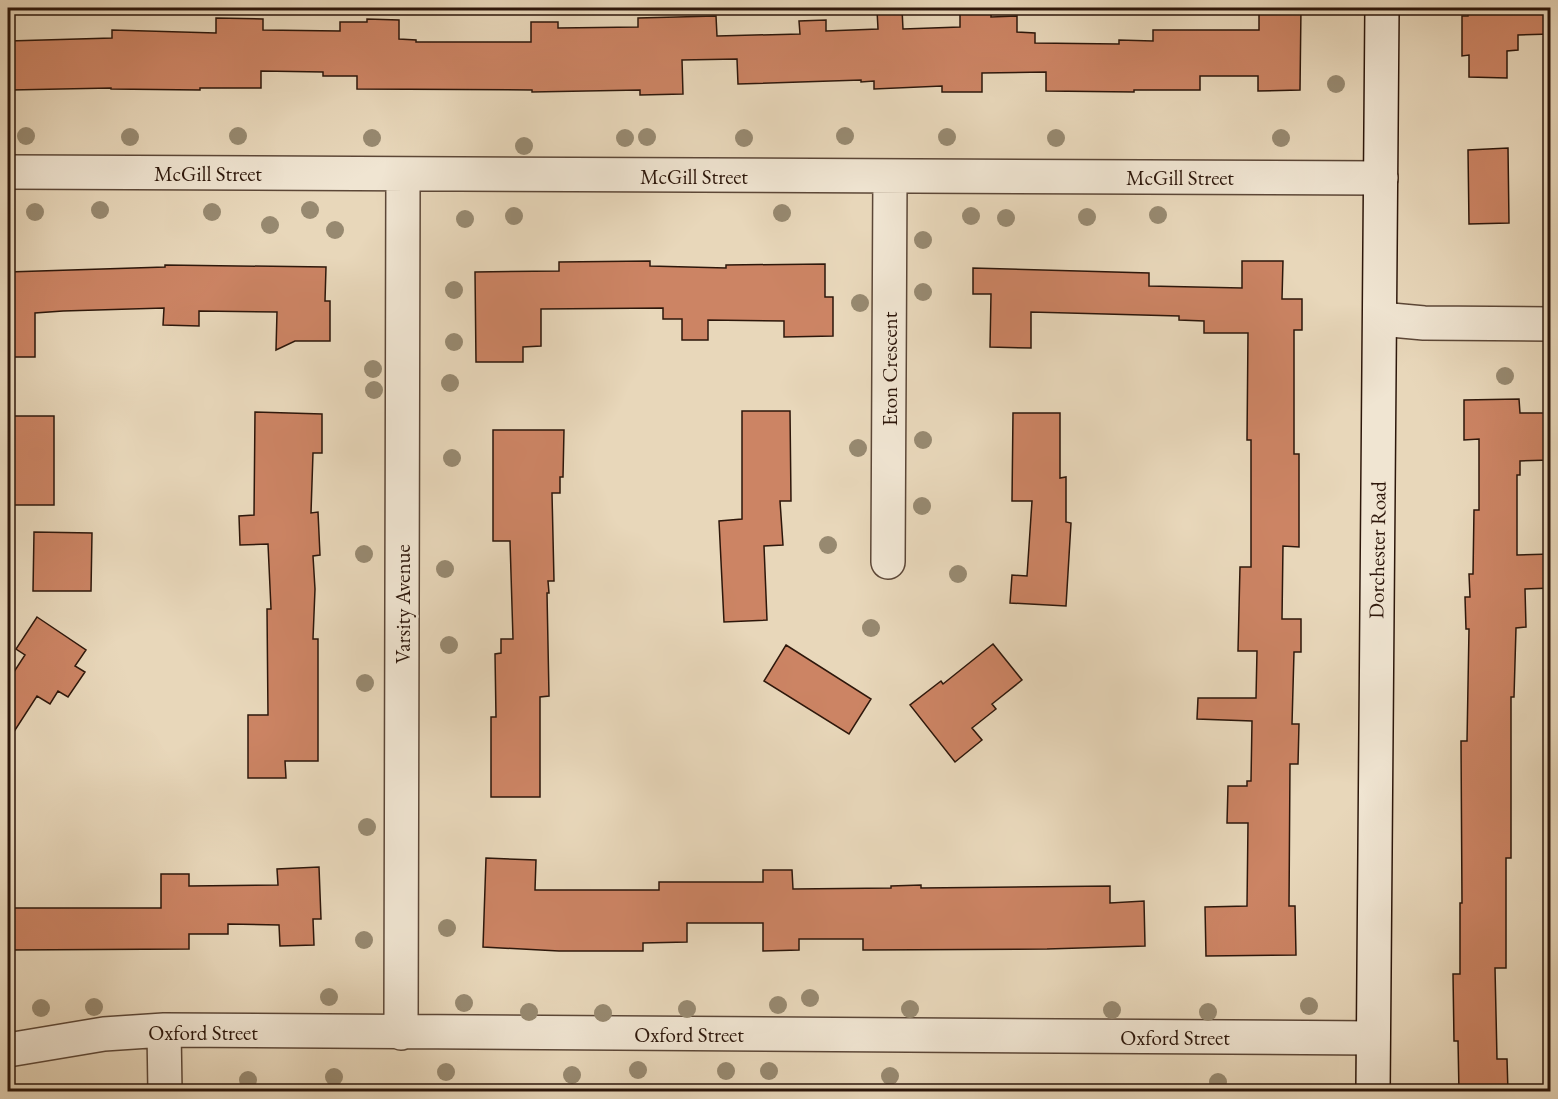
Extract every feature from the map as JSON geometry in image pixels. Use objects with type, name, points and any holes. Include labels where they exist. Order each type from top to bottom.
[{"type":"street","name":"Dorchester Road","points":[[1373,1092],[1382,8]]},
{"type":"street","name":"McGill Street","points":[[8,172],[1381,178]]},
{"type":"street","name":"Varsity Avenue","points":[[401,1033],[403,175]]},
{"type":"street","name":"Eton Crescent","points":[[888,562],[890,177]]},
{"type":"street","points":[[1380,320],[1424,323],[1551,324]]},
{"type":"street","name":"Oxford Street","points":[[8,1050],[104,1034],[164,1030],[1373,1038]]},
{"type":"street","points":[[164,1030],[165,1092]]},
{"type":"building","points":[[1259,8],[1301,8],[1300,90],[1258,91],[1258,76],[1200,76],[1200,90],[1046,91],[1046,72],[982,73],[982,92],[942,92],[942,86],[874,89],[874,81],[861,82],[861,80],[738,84],[737,59],[682,60],[683,94],[640,95],[640,90],[532,92],[532,90],[357,89],[357,76],[323,76],[323,72],[261,71],[261,88],[11,90],[9,41],[112,38],[112,30],[216,33],[216,18],[263,19],[263,30],[340,31],[340,22],[367,22],[367,19],[399,20],[399,39],[416,40],[416,42],[531,42],[531,22],[558,22],[558,28],[638,27],[638,18],[716,16],[717,36],[800,34],[799,21],[826,20],[826,31],[878,29],[877,10],[902,9],[903,29],[960,27],[960,10],[991,9],[991,17],[1017,16],[1017,32],[1035,33],[1035,43],[1119,44],[1119,40],[1153,41],[1153,30],[1259,30]]},
{"type":"building","points":[[1468,8],[1551,8],[1551,34],[1518,35],[1518,50],[1507,51],[1507,78],[1469,77],[1469,55],[1462,56],[1462,16],[1468,16]]},
{"type":"building","points":[[1508,148],[1509,223],[1469,224],[1468,150]]},
{"type":"building","points":[[650,261],[650,266],[726,268],[726,265],[825,264],[825,297],[833,297],[833,336],[784,337],[784,321],[708,320],[708,340],[682,340],[682,319],[663,319],[663,308],[541,309],[541,346],[523,347],[523,362],[476,362],[475,272],[559,271],[559,262]]},
{"type":"building","points":[[1242,261],[1283,261],[1282,299],[1302,299],[1302,330],[1294,330],[1294,454],[1299,454],[1299,547],[1283,546],[1282,619],[1301,619],[1301,652],[1294,652],[1292,724],[1299,724],[1298,764],[1290,764],[1289,906],[1295,906],[1296,955],[1206,956],[1205,907],[1247,906],[1248,823],[1227,823],[1228,786],[1247,786],[1247,781],[1251,781],[1252,721],[1197,719],[1198,698],[1256,698],[1257,651],[1238,651],[1240,567],[1251,567],[1251,440],[1247,440],[1248,333],[1204,333],[1204,321],[1179,320],[1179,316],[1031,312],[1031,348],[990,347],[991,294],[973,294],[973,268],[1149,273],[1149,286],[1242,288]]},
{"type":"building","points":[[165,265],[326,267],[325,301],[330,301],[330,341],[295,341],[276,350],[277,312],[199,311],[199,326],[163,325],[164,308],[63,311],[35,313],[35,357],[8,357],[8,272],[165,267]]},
{"type":"building","points":[[1519,399],[1520,413],[1547,413],[1548,417],[1551,417],[1551,460],[1520,461],[1520,475],[1517,475],[1517,555],[1551,554],[1551,588],[1525,589],[1526,627],[1516,628],[1514,697],[1511,697],[1511,858],[1506,858],[1506,968],[1495,968],[1497,1059],[1507,1059],[1508,1092],[1459,1092],[1458,1041],[1454,1041],[1453,974],[1460,974],[1461,741],[1467,741],[1469,629],[1466,629],[1465,597],[1470,597],[1469,574],[1473,574],[1474,510],[1479,510],[1479,439],[1464,440],[1464,400]]},
{"type":"building","points":[[742,411],[790,411],[791,501],[780,501],[783,545],[764,546],[767,620],[724,622],[719,521],[742,519]]},
{"type":"building","points":[[255,412],[322,414],[322,453],[313,453],[311,513],[318,512],[320,555],[313,556],[315,589],[313,639],[318,639],[318,761],[285,761],[286,778],[248,778],[248,715],[268,715],[267,609],[271,609],[268,544],[240,545],[239,516],[254,515]]},
{"type":"building","points":[[1013,413],[1060,413],[1060,478],[1066,477],[1066,522],[1071,523],[1066,606],[1010,603],[1012,575],[1027,576],[1032,501],[1012,501]]},
{"type":"building","points":[[8,416],[54,416],[54,505],[8,505]]},
{"type":"building","points":[[493,430],[564,430],[563,477],[560,477],[560,493],[552,493],[554,581],[548,581],[549,593],[547,593],[549,696],[540,697],[540,797],[491,797],[491,717],[496,717],[495,654],[501,653],[501,639],[513,639],[510,541],[493,541]]},
{"type":"building","points":[[34,532],[92,533],[91,591],[33,591]]},
{"type":"building","points":[[37,617],[86,650],[75,666],[85,672],[68,697],[58,691],[50,704],[37,696],[8,741],[8,681],[25,655],[16,649]]},
{"type":"building","points":[[993,644],[1022,680],[992,704],[996,709],[972,728],[982,740],[955,762],[910,705],[941,681],[943,684]]},
{"type":"building","points":[[786,645],[871,699],[849,734],[764,681]]},
{"type":"building","points":[[486,858],[536,860],[535,890],[659,890],[659,882],[763,882],[763,870],[792,870],[793,889],[891,888],[891,886],[921,885],[921,888],[1110,886],[1110,903],[1144,901],[1145,946],[863,950],[863,939],[799,939],[799,950],[763,951],[763,923],[687,923],[687,942],[643,943],[643,951],[559,951],[483,947]]},
{"type":"building","points":[[319,867],[321,919],[313,919],[314,945],[280,946],[279,925],[228,924],[228,934],[189,934],[189,949],[8,950],[8,908],[161,908],[161,874],[189,874],[189,886],[278,885],[277,869]]}]
